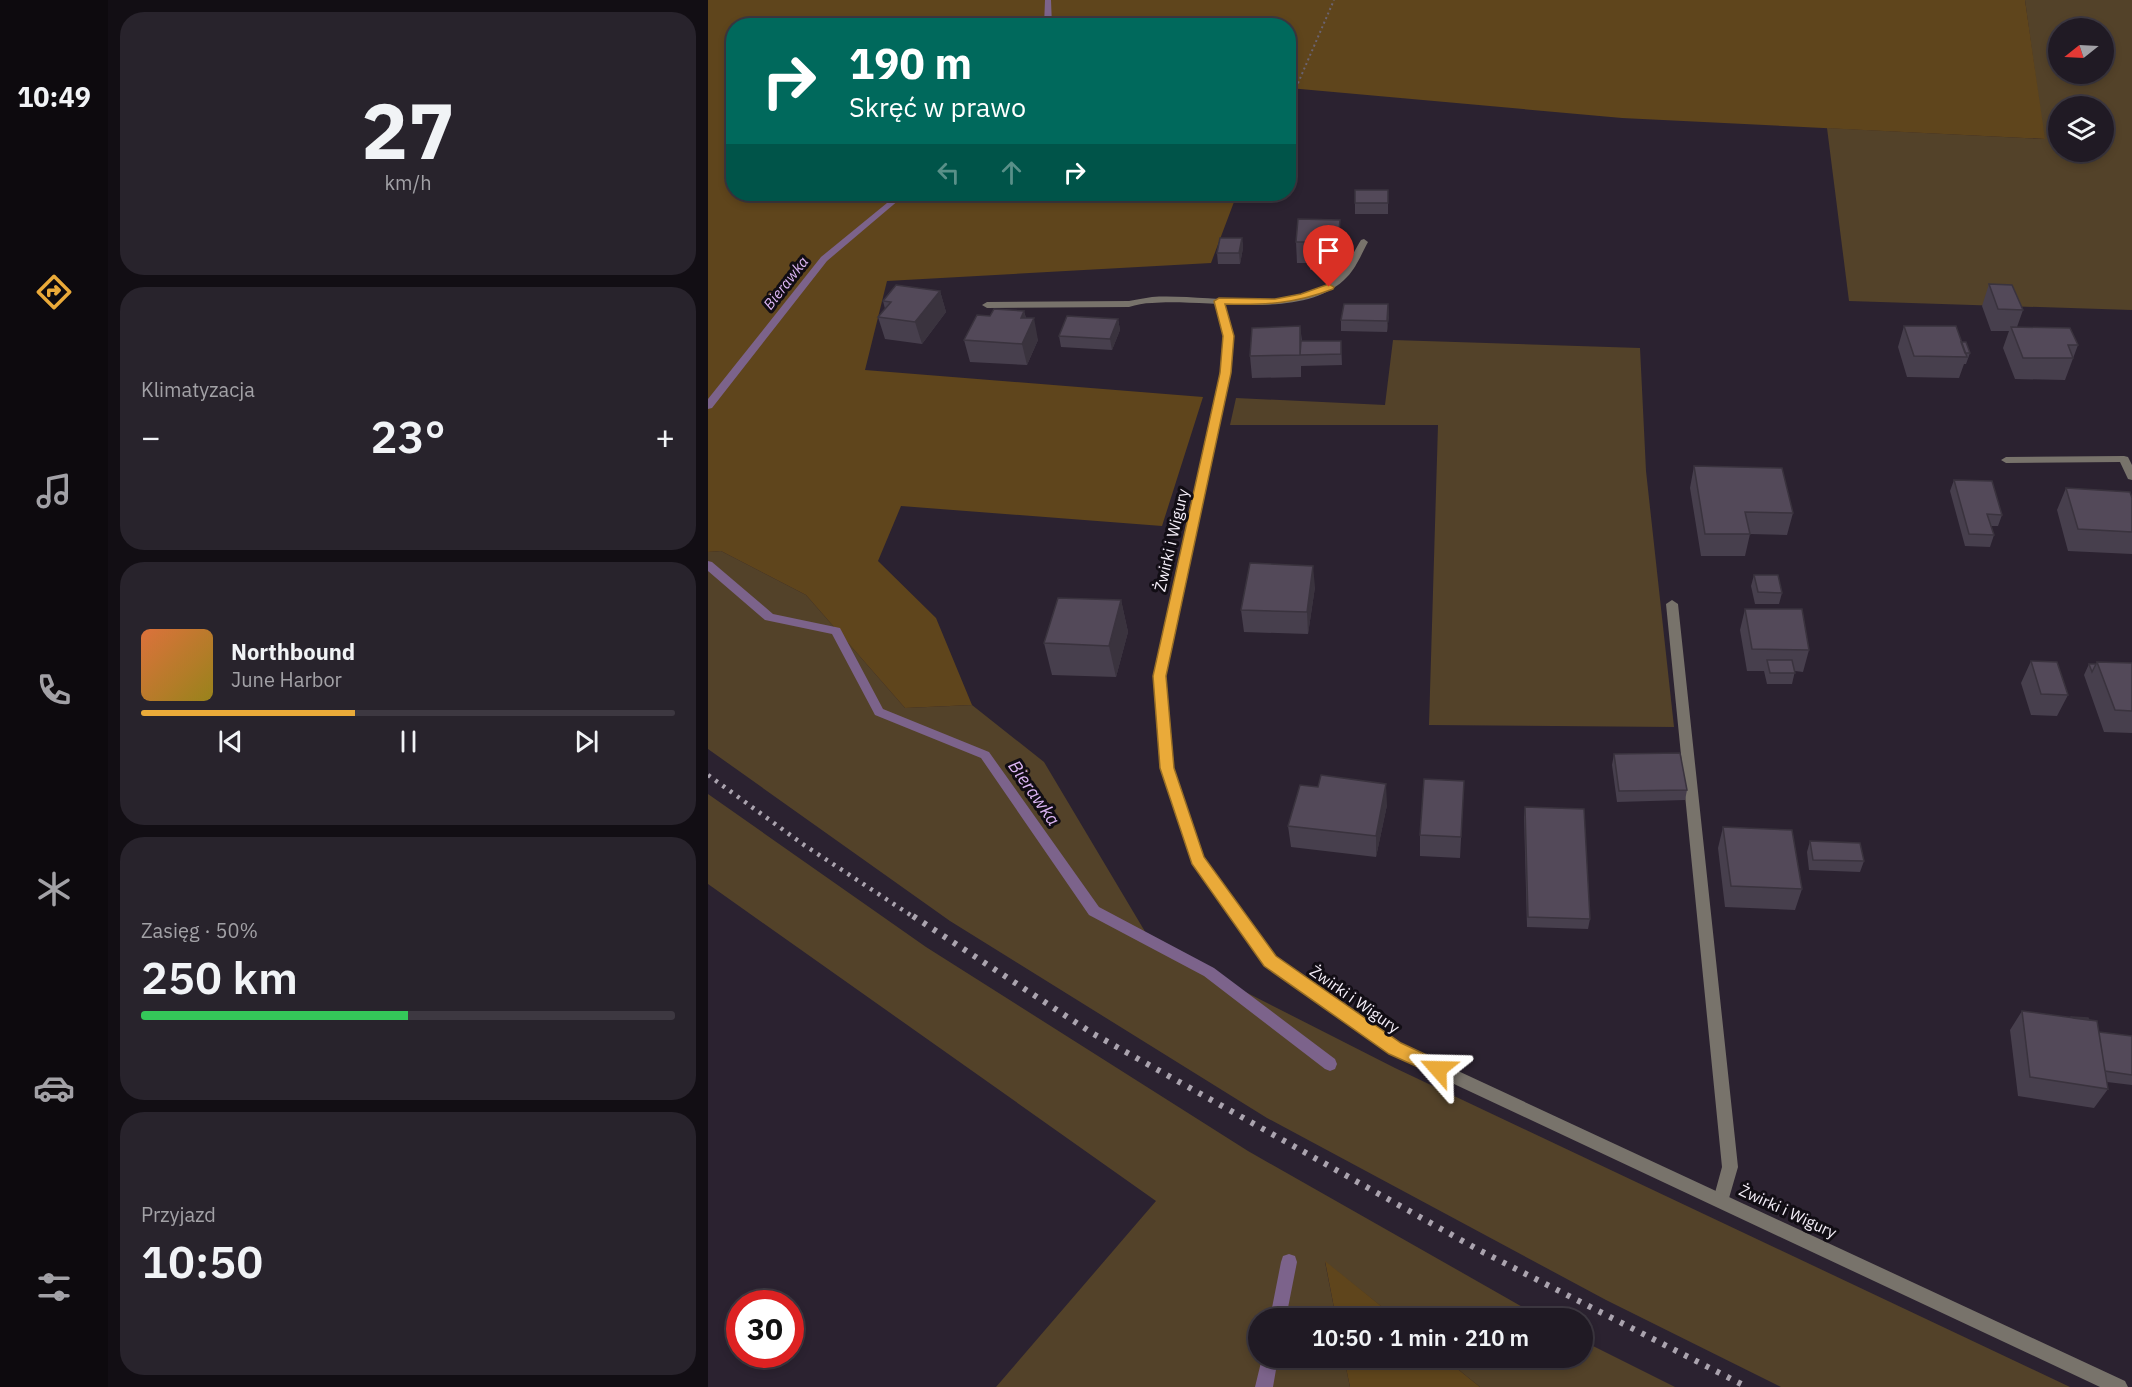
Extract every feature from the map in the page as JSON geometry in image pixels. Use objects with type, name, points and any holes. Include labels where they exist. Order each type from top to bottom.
[{"type":"street","points":[[987,305],[1129,304],[1152,300],[1275,302],[1303,297],[1329,287],[1344,274],[1364,242]]},
{"type":"street","name":"Żwirki i Wigury","points":[[1219,301],[1228,336],[1226,373],[1159,676],[1167,768],[1198,860],[1270,961],[1395,1049],[2119,1387]]},
{"type":"street","points":[[2006,460],[2124,459],[2132,477]]},
{"type":"street","points":[[1672,604],[1730,1167],[1720,1200]]},
{"type":"path","points":[[1296,88],[1335,0]]},
{"type":"shaded area","points":[[708,0],[2025,0],[2045,139],[1622,118],[1296,89],[1296,18],[726,18],[726,201],[1234,201],[1211,263],[887,281],[865,370],[1203,397],[1162,526],[901,506],[878,561],[936,618],[972,705],[905,708],[806,595],[721,551],[708,552]]},
{"type":"shaded area","points":[[2025,0],[2132,0],[2132,310],[1849,301],[1827,128],[2044,139]]},
{"type":"shaded area","points":[[1393,340],[1640,348],[1646,471],[1674,727],[1429,725],[1438,425],[1230,425],[1236,398],[1385,405]]},
{"type":"shaded area","points":[[721,551],[806,595],[905,708],[972,705],[1044,762],[1153,945],[1395,1068],[2070,1387],[1781,1387],[1606,1300],[1267,1118],[950,921],[708,749],[708,552]]},
{"type":"shaded area","points":[[708,794],[926,947],[1248,1151],[1524,1308],[1383,1308],[1325,1262],[1334,1308],[1248,1308],[1248,1368],[1346,1368],[1350,1387],[996,1387],[1156,1201],[708,884]]},
{"type":"shaded area","points":[[1325,1261],[1384,1308],[1334,1308]]},
{"type":"shaded area","points":[[1593,1346],[1675,1387],[1480,1387],[1456,1368],[1593,1368]]},
{"type":"shaded area","points":[[1346,1368],[1456,1368],[1480,1387],[1350,1387]]},
{"type":"building","points":[[1355,190],[1388,190],[1388,203],[1355,203]]},
{"type":"building","points":[[1298,219],[1340,220],[1338,242],[1296,242]]},
{"type":"building","points":[[1220,238],[1242,238],[1239,253],[1217,253]]},
{"type":"building","points":[[1311,252],[1326,252],[1325,259],[1310,259]]},
{"type":"building","points":[[1989,284],[2012,285],[2023,310],[1998,309]]},
{"type":"building","points":[[896,285],[940,291],[915,322],[878,317],[891,302],[883,301]]},
{"type":"building","points":[[1344,304],[1388,304],[1387,321],[1341,320]]},
{"type":"building","points":[[994,309],[1024,311],[1021,318],[1034,318],[1022,344],[964,340],[977,315],[990,316]]},
{"type":"building","points":[[1067,316],[1118,319],[1110,339],[1059,336]]},
{"type":"building","points":[[1300,326],[1300,355],[1250,356],[1252,328]]},
{"type":"building","points":[[1904,326],[1956,326],[1967,357],[1914,356]]},
{"type":"building","points":[[2011,327],[2070,328],[2078,345],[2068,345],[2073,358],[2023,358]]},
{"type":"building","points":[[1301,341],[1341,341],[1341,354],[1300,355]]},
{"type":"building","points":[[1961,342],[1966,342],[1970,353],[1965,353]]},
{"type":"building","points":[[1694,466],[1782,468],[1793,513],[1745,512],[1750,534],[1705,534]]},
{"type":"building","points":[[1954,480],[1992,481],[2002,515],[1987,514],[1994,535],[1969,534]]},
{"type":"building","points":[[2066,488],[2130,492],[2132,532],[2078,529]]},
{"type":"building","points":[[1250,563],[1313,566],[1307,612],[1241,610]]},
{"type":"building","points":[[1754,575],[1778,575],[1782,593],[1758,592]]},
{"type":"building","points":[[1058,598],[1121,600],[1109,646],[1044,643]]},
{"type":"building","points":[[1745,609],[1802,609],[1809,650],[1752,649]]},
{"type":"building","points":[[1767,660],[1792,660],[1795,673],[1770,673]]},
{"type":"building","points":[[2031,661],[2057,662],[2068,695],[2041,694]]},
{"type":"building","points":[[2097,662],[2132,663],[2132,711],[2115,710]]},
{"type":"building","points":[[2089,664],[2096,664],[2092,672]]},
{"type":"building","points":[[1680,753],[1687,790],[1619,791],[1614,754]]},
{"type":"building","points":[[1321,775],[1386,784],[1376,836],[1288,826],[1300,785],[1318,787]]},
{"type":"building","points":[[1424,779],[1464,781],[1461,837],[1420,835]]},
{"type":"building","points":[[1525,807],[1584,809],[1590,919],[1528,917]]},
{"type":"building","points":[[1723,827],[1792,830],[1802,889],[1731,886]]},
{"type":"building","points":[[1810,841],[1860,843],[1864,861],[1813,860]]},
{"type":"building","points":[[2022,1011],[2097,1021],[2108,1089],[2030,1077]]},
{"type":"building","points":[[2099,1032],[2132,1036],[2132,1075],[2105,1071]]},
{"type":"waterway","name":"Bierawka","points":[[1048,0],[1048,18]]},
{"type":"waterway","name":"Bierawka","points":[[708,406],[824,259],[894,201]]},
{"type":"waterway","name":"Bierawka","points":[[708,565],[769,617],[836,631],[879,712],[985,755],[1094,911],[1209,972],[1330,1064]]},
{"type":"waterway","name":"Bierawka","points":[[1280,1308],[1289,1262]]},
{"type":"waterway","name":"Bierawka","points":[[1264,1387],[1268,1368]]},
{"type":"railway","points":[[708,775],[804,845],[915,918]]},
{"type":"railway","points":[[913,916],[1092,1033],[1477,1249],[1747,1387]]},
{"type":"route","points":[[1329,287],[1303,297],[1275,302],[1219,301],[1228,336],[1226,373],[1159,676],[1167,768],[1198,860],[1270,961],[1395,1049],[1438,1069]]}]
